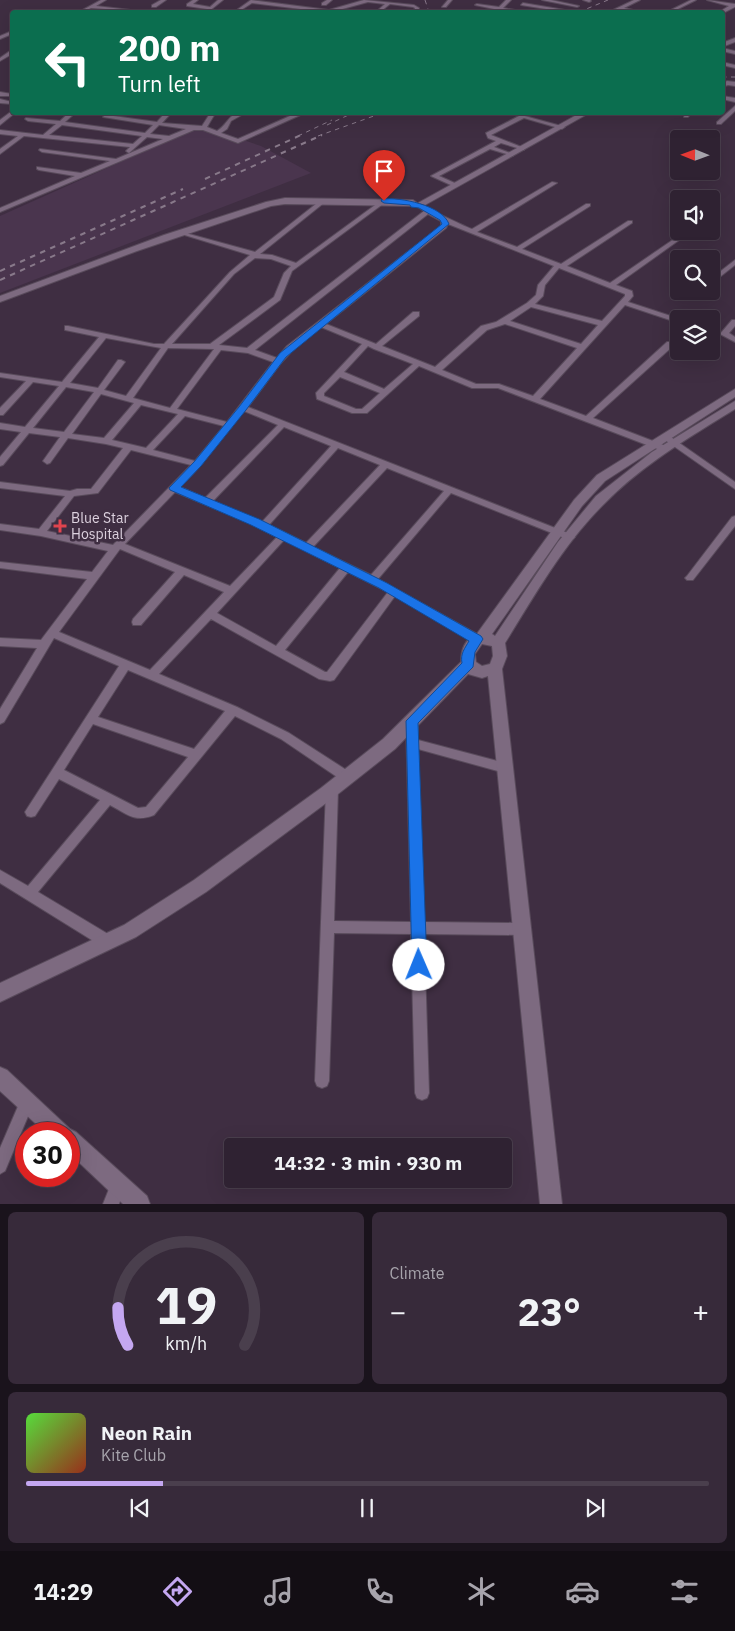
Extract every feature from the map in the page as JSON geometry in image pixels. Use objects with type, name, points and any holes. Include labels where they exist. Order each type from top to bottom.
[{"type":"street","points":[[85,10],[104,0]]},
{"type":"street","points":[[154,6],[164,0]]},
{"type":"street","points":[[196,0],[189,5],[210,8]]},
{"type":"street","points":[[208,10],[220,0]]},
{"type":"street","points":[[278,5],[285,0]]},
{"type":"street","points":[[324,4],[330,0]]},
{"type":"street","points":[[334,10],[369,0],[416,7],[416,10]]},
{"type":"street","points":[[365,7],[369,0]]},
{"type":"street","points":[[406,5],[412,0]]},
{"type":"street","points":[[444,6],[450,0]]},
{"type":"street","points":[[482,0],[476,6],[504,10]]},
{"type":"street","points":[[499,9],[509,0]]},
{"type":"street","points":[[516,10],[529,0]]},
{"type":"street","points":[[544,0],[577,6]]},
{"type":"street","points":[[615,10],[638,0]]},
{"type":"street","points":[[673,10],[694,0]]},
{"type":"street","points":[[709,0],[734,6]]},
{"type":"street","points":[[239,10],[252,1],[313,10]]},
{"type":"street","points":[[380,10],[389,3]]},
{"type":"street","points":[[523,4],[559,10]]},
{"type":"street","points":[[91,7],[124,10]]},
{"type":"street","points":[[100,10],[103,8]]},
{"type":"street","points":[[619,8],[628,10]]},
{"type":"street","points":[[302,10],[306,9]]},
{"type":"street","points":[[719,123],[735,108]]},
{"type":"street","points":[[0,123],[10,115]]},
{"type":"street","points":[[45,136],[70,115]]},
{"type":"street","points":[[95,127],[104,115],[158,124],[204,128],[233,140],[240,140],[298,115]]},
{"type":"street","points":[[42,150],[118,160],[168,115]]},
{"type":"street","points":[[204,128],[212,115]]},
{"type":"street","points":[[217,133],[225,128],[229,120],[239,115]]},
{"type":"street","points":[[249,351],[421,206],[455,185],[583,115]]},
{"type":"street","points":[[522,149],[488,136],[488,134],[522,116],[562,127]]},
{"type":"street","points":[[28,118],[95,127],[94,129],[170,138]]},
{"type":"street","points":[[0,210],[193,128]]},
{"type":"street","points":[[0,132],[134,146]]},
{"type":"street","points":[[0,152],[23,134]]},
{"type":"street","points":[[35,156],[57,138]]},
{"type":"street","points":[[455,185],[434,176],[502,141]]},
{"type":"street","points":[[489,147],[511,155]]},
{"type":"street","points":[[39,168],[82,175]]},
{"type":"street","points":[[472,232],[554,183]]},
{"type":"street","points":[[128,399],[166,346],[232,273],[323,201]]},
{"type":"street","points":[[172,410],[216,346],[277,298],[281,292],[286,274],[384,201]]},
{"type":"street","points":[[0,299],[180,232],[278,202],[384,201],[421,206],[472,232],[629,293],[535,400]]},
{"type":"street","points":[[518,249],[588,205]]},
{"type":"street","points":[[0,719],[51,633],[94,576],[117,547],[197,464],[243,408],[278,361],[320,324],[444,226],[446,222],[444,219]]},
{"type":"street","points":[[437,370],[484,328],[504,321],[530,305],[539,296],[542,284],[561,265],[630,222]]},
{"type":"street","points":[[180,232],[254,255],[278,259],[296,265]]},
{"type":"street","points":[[612,285],[676,240]]},
{"type":"street","points":[[265,247],[278,259]]},
{"type":"street","points":[[720,274],[735,262]]},
{"type":"street","points":[[622,302],[670,318]]},
{"type":"street","points":[[530,305],[603,324]]},
{"type":"street","points":[[377,347],[416,314]]},
{"type":"street","points":[[504,321],[582,347]]},
{"type":"street","points":[[735,322],[724,334],[735,340]]},
{"type":"street","points":[[320,324],[475,386],[496,385],[654,443],[669,443],[735,404]]},
{"type":"street","points":[[68,328],[148,345],[216,346],[249,351],[278,361]]},
{"type":"street","points":[[0,463],[104,336]]},
{"type":"street","points":[[367,343],[320,393],[320,397],[362,412],[418,363]]},
{"type":"street","points":[[587,419],[670,344]]},
{"type":"street","points":[[47,461],[121,362]]},
{"type":"street","points":[[338,373],[385,392]]},
{"type":"street","points":[[0,375],[99,390],[229,425]]},
{"type":"street","points":[[0,413],[32,379]]},
{"type":"street","points":[[551,1204],[495,668],[500,656],[498,643],[586,514],[669,443],[735,392]]},
{"type":"street","points":[[0,401],[10,402]]},
{"type":"street","points":[[106,441],[139,402]]},
{"type":"street","points":[[243,408],[570,537]]},
{"type":"street","points":[[148,451],[183,414]]},
{"type":"street","points":[[207,502],[284,424]]},
{"type":"street","points":[[0,426],[106,441],[197,464]]},
{"type":"street","points":[[495,668],[484,672],[476,671],[468,664],[467,657],[469,651],[578,503],[601,478],[654,443]]},
{"type":"street","points":[[669,443],[735,486]]},
{"type":"street","points":[[263,526],[337,444]]},
{"type":"street","points":[[0,485],[70,494],[77,491],[94,491],[129,446]]},
{"type":"street","points":[[307,548],[386,464]]},
{"type":"street","points":[[174,488],[263,526],[394,591],[479,638],[498,643]]},
{"type":"street","points":[[372,580],[450,489]]},
{"type":"street","points":[[42,533],[70,494]]},
{"type":"street","points":[[690,578],[735,519]]},
{"type":"street","points":[[0,527],[117,547],[231,591]]},
{"type":"street","points":[[152,675],[283,536]]},
{"type":"street","points":[[0,565],[94,576]]},
{"type":"street","points":[[278,652],[347,568]]},
{"type":"street","points":[[137,622],[182,571]]},
{"type":"street","points":[[210,614],[323,676],[332,675],[394,591]]},
{"type":"street","points":[[51,633],[233,710],[285,736],[347,777]]},
{"type":"street","points":[[0,642],[44,644]]},
{"type":"street","points":[[31,812],[126,664]]},
{"type":"street","points":[[0,993],[130,931],[200,886],[390,744],[468,664]]},
{"type":"street","points":[[57,772],[136,813],[143,814],[150,811],[233,710]]},
{"type":"street","points":[[91,719],[196,755]]},
{"type":"street","points":[[412,721],[422,1093]]},
{"type":"street","points":[[412,743],[505,768]]},
{"type":"street","points":[[322,1081],[332,789]]},
{"type":"street","points":[[29,894],[108,799]]},
{"type":"street","points":[[0,876],[108,942]]},
{"type":"street","points":[[327,928],[522,929]]},
{"type":"street","points":[[0,1077],[49,1122]]},
{"type":"street","points":[[0,1166],[27,1102]]},
{"type":"street","points":[[80,1153],[114,1194],[139,1204]]},
{"type":"shaded area","points":[[201,126],[261,146],[311,173],[0,293],[0,216]]},
{"type":"railway","points":[[425,0],[428,10]]},
{"type":"railway","points":[[584,10],[608,0]]},
{"type":"railway","points":[[725,77],[735,77]]},
{"type":"railway","points":[[327,125],[349,115]]},
{"type":"railway","points":[[318,136],[377,115]]},
{"type":"railway","points":[[298,136],[332,120]]},
{"type":"railway","points":[[205,179],[301,135]]},
{"type":"railway","points":[[0,280],[322,135]]},
{"type":"railway","points":[[0,271],[183,189]]},
{"type":"place","name":"Blue Star Hospital","points":[[60,526]]},
{"type":"route","points":[[384,201],[413,203],[413,205],[420,206],[444,219],[446,222],[444,226],[290,348],[197,464],[174,488],[255,522],[383,585],[477,639],[469,651],[467,657],[468,664],[412,721],[419,965]]}]
